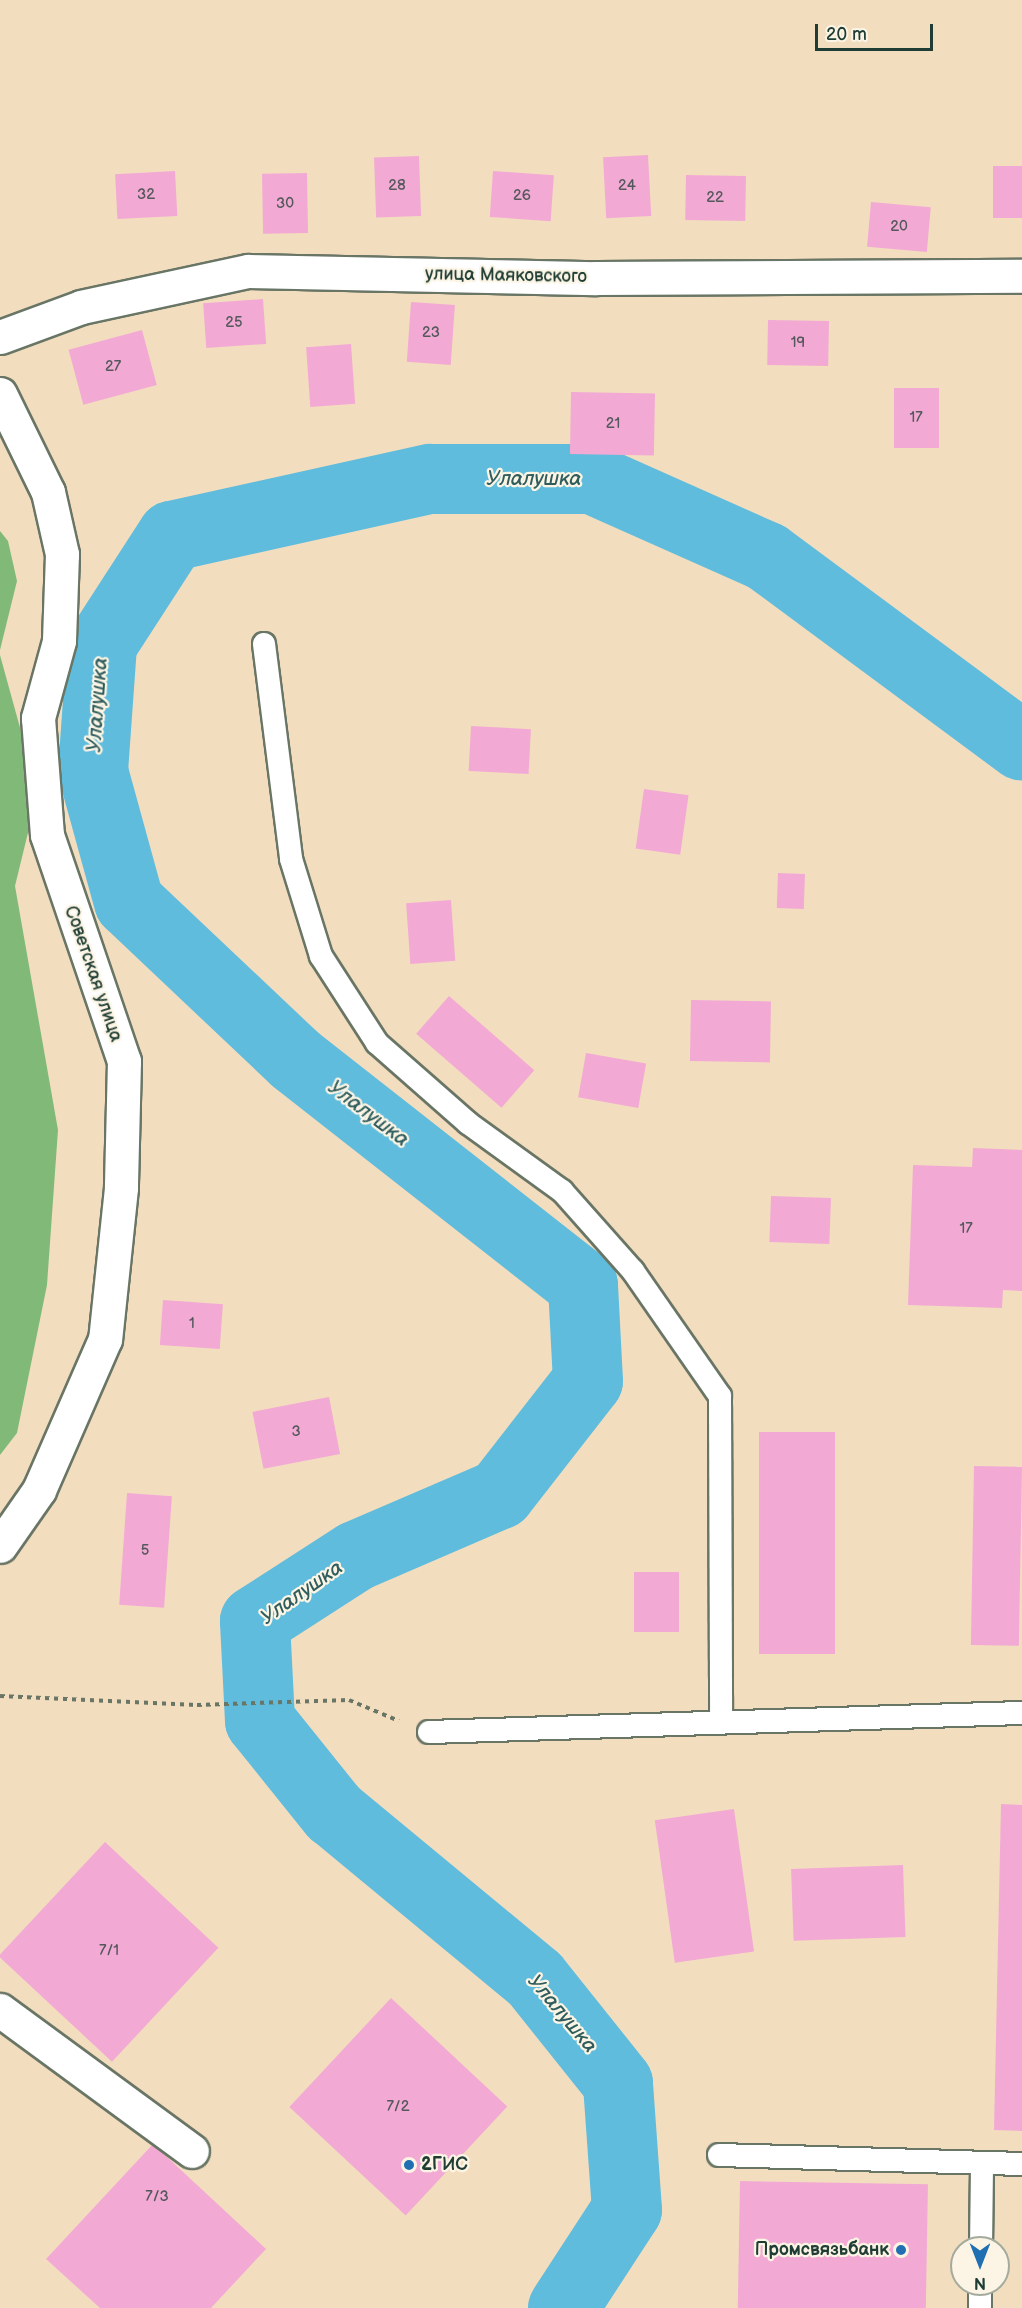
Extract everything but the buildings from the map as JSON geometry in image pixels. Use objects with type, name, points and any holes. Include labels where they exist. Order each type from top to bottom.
[{"type":"street","name":"улица Маяковского","points":[[0,337],[81,307],[248,271],[596,278],[1022,276]]},
{"type":"street","name":"Советская улица","points":[[0,394],[48,492],[62,554],[59,641],[38,718],[47,835],[124,1061],[121,1188],[105,1340],[39,1490],[0,1546]]},
{"type":"street","points":[[0,2010],[192,2151]]},
{"type":"lane","points":[[264,644],[291,859],[321,956],[377,1043],[468,1123],[562,1191],[633,1271],[720,1396],[722,1722]]},
{"type":"lane","points":[[429,1732],[1022,1713]]},
{"type":"lane","points":[[719,2155],[1022,2164]]},
{"type":"lane","points":[[981,2236],[982,2163]]},
{"type":"path","points":[[0,1696],[197,1705],[349,1700],[429,1732]]},
{"type":"green space","points":[[0,531],[8,541],[17,581],[0,650]]},
{"type":"green space","points":[[0,655],[30,764],[34,808],[15,886],[58,1130],[47,1285],[17,1433],[0,1455]]},
{"type":"waterway","name":"Улалушка","points":[[563,2308],[627,2210],[618,2083],[535,1979],[334,1813],[260,1721],[255,1621],[356,1556],[500,1494],[588,1381],[583,1285],[295,1059],[129,902],[93,771],[102,644],[172,536],[430,479],[592,479],[767,557],[1022,746]]},
{"type":"place","name":"2ГИС","points":[[409,2165]]},
{"type":"place","name":"Промсвязьбанк","points":[[901,2250]]}]
